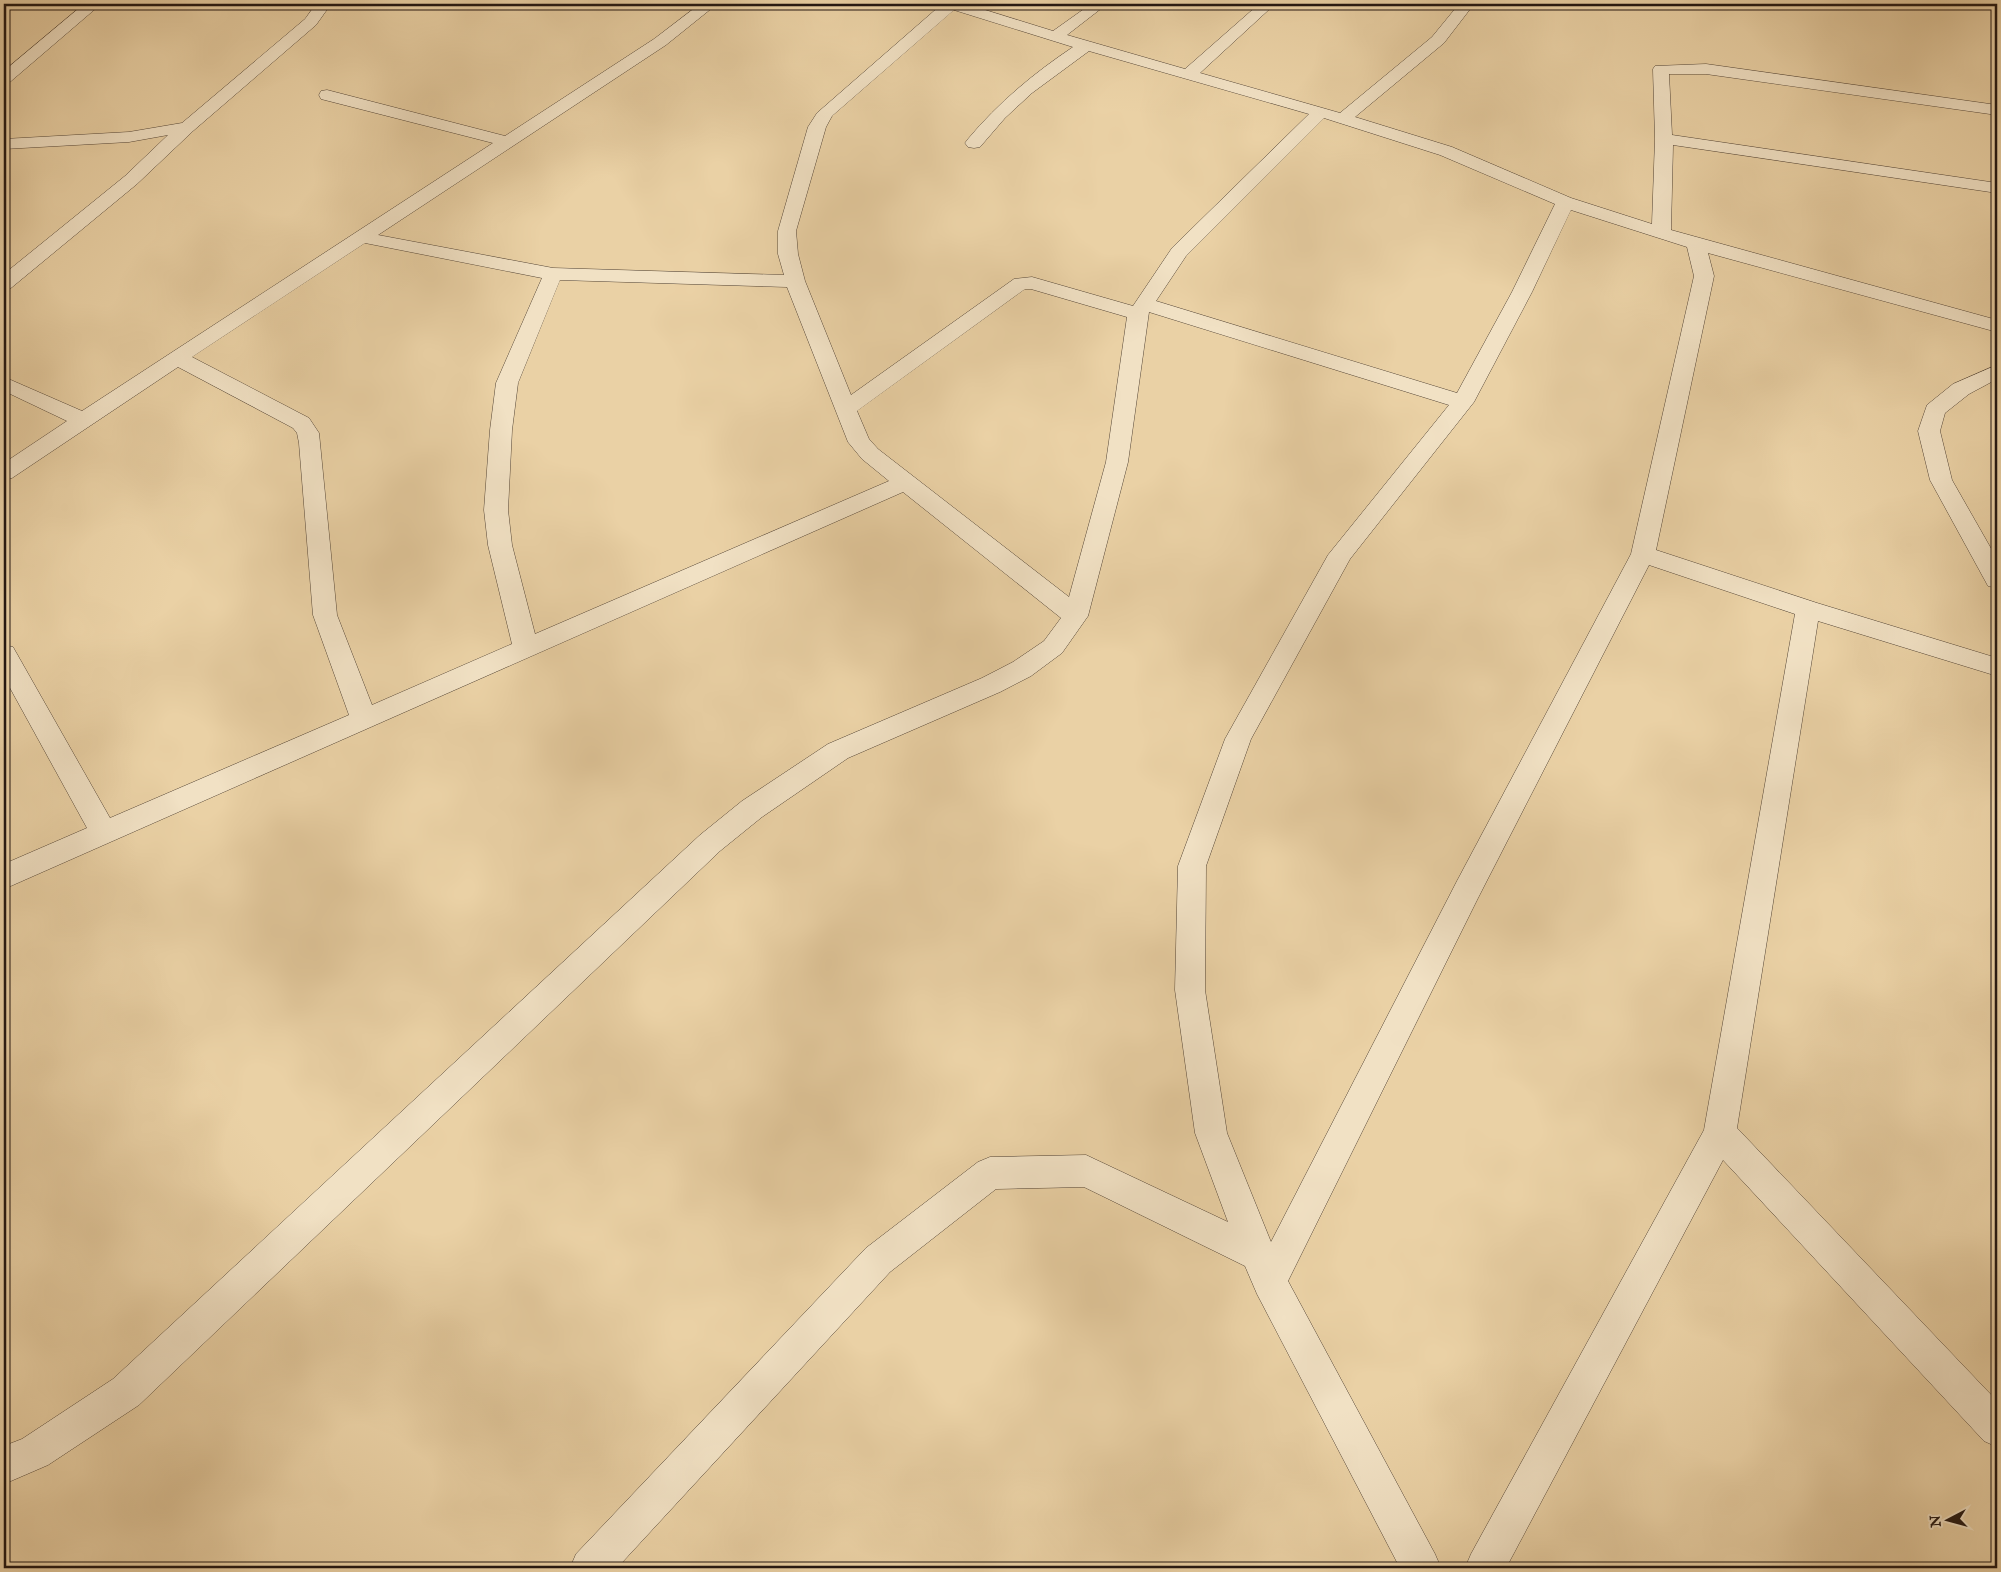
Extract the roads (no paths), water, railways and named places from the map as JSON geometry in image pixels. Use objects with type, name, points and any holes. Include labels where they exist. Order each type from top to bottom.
[{"type":"street","points":[[4,79],[93,4]]},
{"type":"street","points":[[4,284],[130,180],[187,127],[311,22],[323,4]]},
{"type":"street","points":[[4,473],[660,42],[709,4]]},
{"type":"street","points":[[1076,616],[870,454],[860,442],[795,281],[788,254],[787,231],[817,127],[825,113],[951,4],[1055,37],[1188,74],[1446,151],[1565,202],[1661,234],[1997,326]]},
{"type":"street","points":[[1055,37],[1100,4]]},
{"type":"street","points":[[1188,74],[1268,4]]},
{"type":"street","points":[[4,1465],[35,1452],[126,1392],[710,843],[752,809],[838,751],[991,685],[1022,669],[1053,647],[1076,616],[1117,462],[1141,309],[1179,252],[1332,116],[1438,40],[1467,4]]},
{"type":"street","points":[[974,143],[990,122],[1042,75],[1086,46]]},
{"type":"street","points":[[1661,234],[1664,138],[1661,69],[1706,69],[1997,110]]},
{"type":"street","points":[[327,94],[508,142]]},
{"type":"street","points":[[4,144],[129,137],[187,127]]},
{"type":"street","points":[[1664,138],[1997,188]]},
{"type":"street","points":[[1421,1568],[1264,1268],[1212,1133],[1190,990],[1192,866],[1238,739],[1340,555],[1463,402],[1522,292],[1565,202]]},
{"type":"street","points":[[362,238],[552,274],[795,281]]},
{"type":"street","points":[[1264,1268],[1467,890],[1642,554],[1704,276],[1696,244]]},
{"type":"street","points":[[526,649],[500,545],[496,510],[501,430],[507,383],[552,274]]},
{"type":"street","points":[[846,409],[1021,283],[1141,309],[1463,402]]},
{"type":"street","points":[[177,358],[301,423],[308,433],[325,614],[364,720]]},
{"type":"street","points":[[1997,371],[1961,389],[1935,410],[1929,431],[1941,480],[1997,580]]},
{"type":"street","points":[[4,383],[83,420]]},
{"type":"street","points":[[4,877],[906,482]]},
{"type":"street","points":[[1642,554],[1808,610],[1997,667]]},
{"type":"street","points":[[1485,1568],[1720,1133],[1808,610]]},
{"type":"street","points":[[4,654],[104,833]]},
{"type":"street","points":[[1720,1133],[1997,1428]]},
{"type":"street","points":[[590,1568],[878,1260],[990,1172],[1086,1171],[1264,1268]]}]
